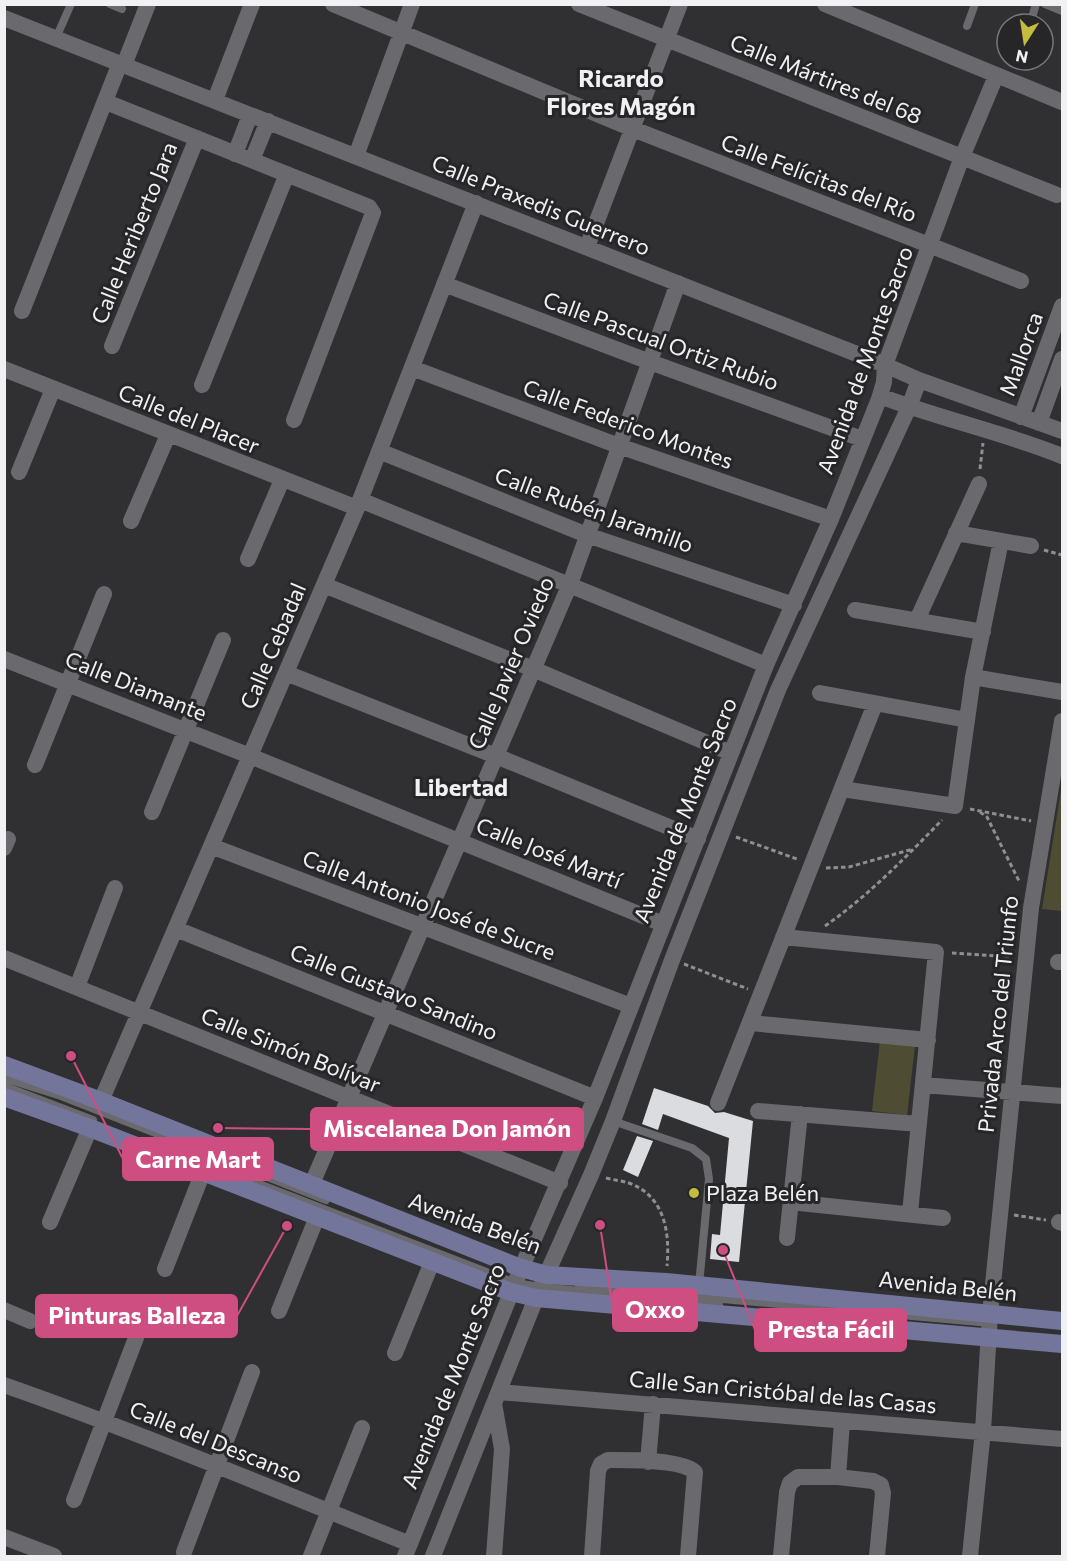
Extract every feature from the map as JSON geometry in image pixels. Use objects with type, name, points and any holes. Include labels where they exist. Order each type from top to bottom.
[{"type":"main road","name":"Avenida Belén","points":[[4,1065],[101,1101],[311,1186],[516,1280],[542,1286],[666,1282],[989,1326],[1062,1344]]},
{"type":"main road","name":"Avenida Belén","points":[[6,1098],[90,1128],[432,1262],[542,1286],[989,1326],[1062,1321]]},
{"type":"street","points":[[22,311],[113,84],[148,4]]},
{"type":"street","points":[[215,100],[252,4]]},
{"type":"street","name":"Calle Felícitas del Río","points":[[333,4],[633,129],[1021,281]]},
{"type":"street","points":[[356,156],[412,4]]},
{"type":"street","name":"Calle Mártires del 68","points":[[579,4],[1057,195]]},
{"type":"street","points":[[587,247],[680,4]]},
{"type":"street","points":[[825,4],[1062,102]]},
{"type":"street","name":"Calle Praxedis Guerrero","points":[[4,18],[919,380],[1062,431]]},
{"type":"street","name":"Avenida de Monte Sacro","points":[[408,1550],[516,1280],[596,1098],[766,665],[831,519],[880,396],[885,365],[962,158],[996,76]]},
{"type":"street","points":[[106,102],[369,207],[373,213],[294,420]]},
{"type":"street","points":[[236,153],[250,115]]},
{"type":"street","points":[[252,160],[268,121]]},
{"type":"street","name":"Calle Heriberto Jara","points":[[112,346],[197,138]]},
{"type":"street","points":[[202,385],[287,174]]},
{"type":"street","name":"Calle Cebadal","points":[[101,1101],[358,504],[476,203]]},
{"type":"street","name":"Calle Javier Oviedo","points":[[311,1186],[570,584],[678,283]]},
{"type":"street","name":"Calle Pascual Ortiz Rubio","points":[[444,284],[862,439]]},
{"type":"street","name":"Mallorca","points":[[1022,417],[1062,306]]},
{"type":"street","name":"Mallorca","points":[[1039,423],[1062,359]]},
{"type":"street","name":"Calle Federico Montes","points":[[412,368],[619,446],[831,519]]},
{"type":"street","name":"Calle del Placer","points":[[4,369],[282,480],[358,504],[570,584],[766,665]]},
{"type":"street","name":"Avenida de Monte Sacro","points":[[433,1557],[542,1286],[613,1121],[672,960],[778,690],[909,407],[919,380]]},
{"type":"street","points":[[19,472],[53,389]]},
{"type":"street","points":[[880,396],[1062,456]]},
{"type":"street","points":[[131,521],[168,435]]},
{"type":"street","name":"Calle Rubén Jaramillo","points":[[379,451],[587,535],[794,605]]},
{"type":"street","points":[[248,559],[282,480]]},
{"type":"street","points":[[917,620],[979,483]]},
{"type":"street","points":[[956,532],[1031,546]]},
{"type":"street","points":[[842,789],[955,806],[973,677],[1001,541]]},
{"type":"street","points":[[324,585],[533,669],[731,753]]},
{"type":"street","points":[[35,765],[104,594]]},
{"type":"street","points":[[855,610],[983,632]]},
{"type":"street","points":[[153,812],[223,640]]},
{"type":"street","name":"Calle Diamante","points":[[4,659],[250,756]]},
{"type":"street","points":[[286,673],[698,839]]},
{"type":"street","points":[[973,677],[1062,692]]},
{"type":"street","points":[[820,693],[967,720]]},
{"type":"street","points":[[718,1103],[875,704]]},
{"type":"street","name":"Privada Arco del Triunfo","points":[[970,1557],[983,1431],[989,1326],[1031,908],[1062,720]]},
{"type":"street","name":"Calle José Martí","points":[[250,756],[663,924]]},
{"type":"street","name":"Calle Antonio José de Sucre","points":[[211,846],[631,1006]]},
{"type":"street","points":[[77,987],[115,888]]},
{"type":"street","name":"Calle Gustavo Sandino","points":[[176,929],[596,1098]]},
{"type":"street","points":[[783,937],[936,952],[910,1213]]},
{"type":"street","name":"Calle Simón Bolívar","points":[[4,958],[560,1183]]},
{"type":"street","points":[[750,1023],[928,1040]]},
{"type":"street","points":[[923,1085],[1062,1096]]},
{"type":"street","points":[[758,1110],[919,1124]]},
{"type":"street","points":[[787,1238],[800,1114]]},
{"type":"street","points":[[50,1222],[90,1128]]},
{"type":"street","points":[[165,1269],[203,1173]]},
{"type":"street","points":[[790,1202],[943,1218]]},
{"type":"street","points":[[279,1311],[317,1217]]},
{"type":"street","points":[[395,1353],[432,1262]]},
{"type":"street","points":[[4,1310],[30,1321]]},
{"type":"street","points":[[74,1500],[139,1330]]},
{"type":"street","points":[[184,1552],[252,1372]]},
{"type":"street","name":"Calle del Descanso","points":[[4,1385],[103,1420],[329,1511],[408,1550]]},
{"type":"street","points":[[494,1557],[502,1449],[496,1398]]},
{"type":"street","name":"Calle San Cristóbal de las Casas","points":[[496,1398],[653,1404],[842,1422],[983,1431],[1062,1439]]},
{"type":"street","points":[[648,1462],[653,1404]]},
{"type":"street","points":[[838,1478],[842,1422]]},
{"type":"street","points":[[311,1557],[362,1428]]},
{"type":"street","points":[[592,1557],[598,1471],[601,1464],[608,1460],[685,1466],[695,1472],[688,1557]]},
{"type":"street","points":[[781,1557],[787,1492],[790,1483],[798,1477],[873,1481],[881,1485],[883,1493],[877,1557]]},
{"type":"street","points":[[4,1537],[48,1556]]},
{"type":"lane","points":[[56,38],[71,4]]},
{"type":"lane","points":[[110,4],[122,9]]},
{"type":"lane","points":[[967,26],[975,4]]},
{"type":"lane","points":[[1045,4],[1062,11]]},
{"type":"lane","points":[[4,1077],[61,1096],[516,1280]]},
{"type":"lane","points":[[6,1098],[516,1280]]},
{"type":"lane","points":[[613,1121],[692,1148],[706,1159],[709,1179],[699,1286]]},
{"type":"lane","points":[[989,1326],[1062,1330]]},
{"type":"lane","points":[[989,1326],[1062,1337]]},
{"type":"path","points":[[979,483],[984,429]]},
{"type":"path","points":[[806,939],[843,913],[915,848],[955,806],[1045,823]]},
{"type":"path","points":[[980,811],[987,818],[1031,908]]},
{"type":"path","points":[[722,833],[812,867],[849,867],[915,848]]},
{"type":"path","points":[[936,952],[1026,958]]},
{"type":"path","points":[[672,960],[761,994]]},
{"type":"path","points":[[591,1175],[631,1184],[653,1199],[666,1222],[669,1247],[666,1282]]},
{"type":"path","points":[[1000,1213],[1061,1222]]},
{"type":"shaded area","points":[[1062,790],[1062,911],[1042,909]]},
{"type":"shaded area","points":[[880,1041],[915,1046],[907,1115],[872,1111]]},
{"type":"building","points":[[654,1088],[708,1106],[715,1113],[724,1112],[753,1121],[739,1262],[710,1259],[712,1234],[720,1235],[729,1138],[663,1114],[658,1130],[642,1124]]},
{"type":"building","points":[[637,1136],[653,1141],[638,1177],[623,1170]]},
{"type":"place","name":"Carne Mart","points":[[71,1056]]},
{"type":"place","name":"Miscelanea Don Jamón","points":[[218,1128]]},
{"type":"place","name":"Plaza Belén","points":[[694,1193]]},
{"type":"place","name":"Oxxo","points":[[600,1225]]},
{"type":"place","name":"Pinturas Balleza","points":[[287,1226]]},
{"type":"place","name":"Presta Fácil","points":[[723,1250]]},
{"type":"district","name":"Ricardo Flores Magón","points":[[621,93]]},
{"type":"district","name":"Libertad","points":[[461,788]]}]
